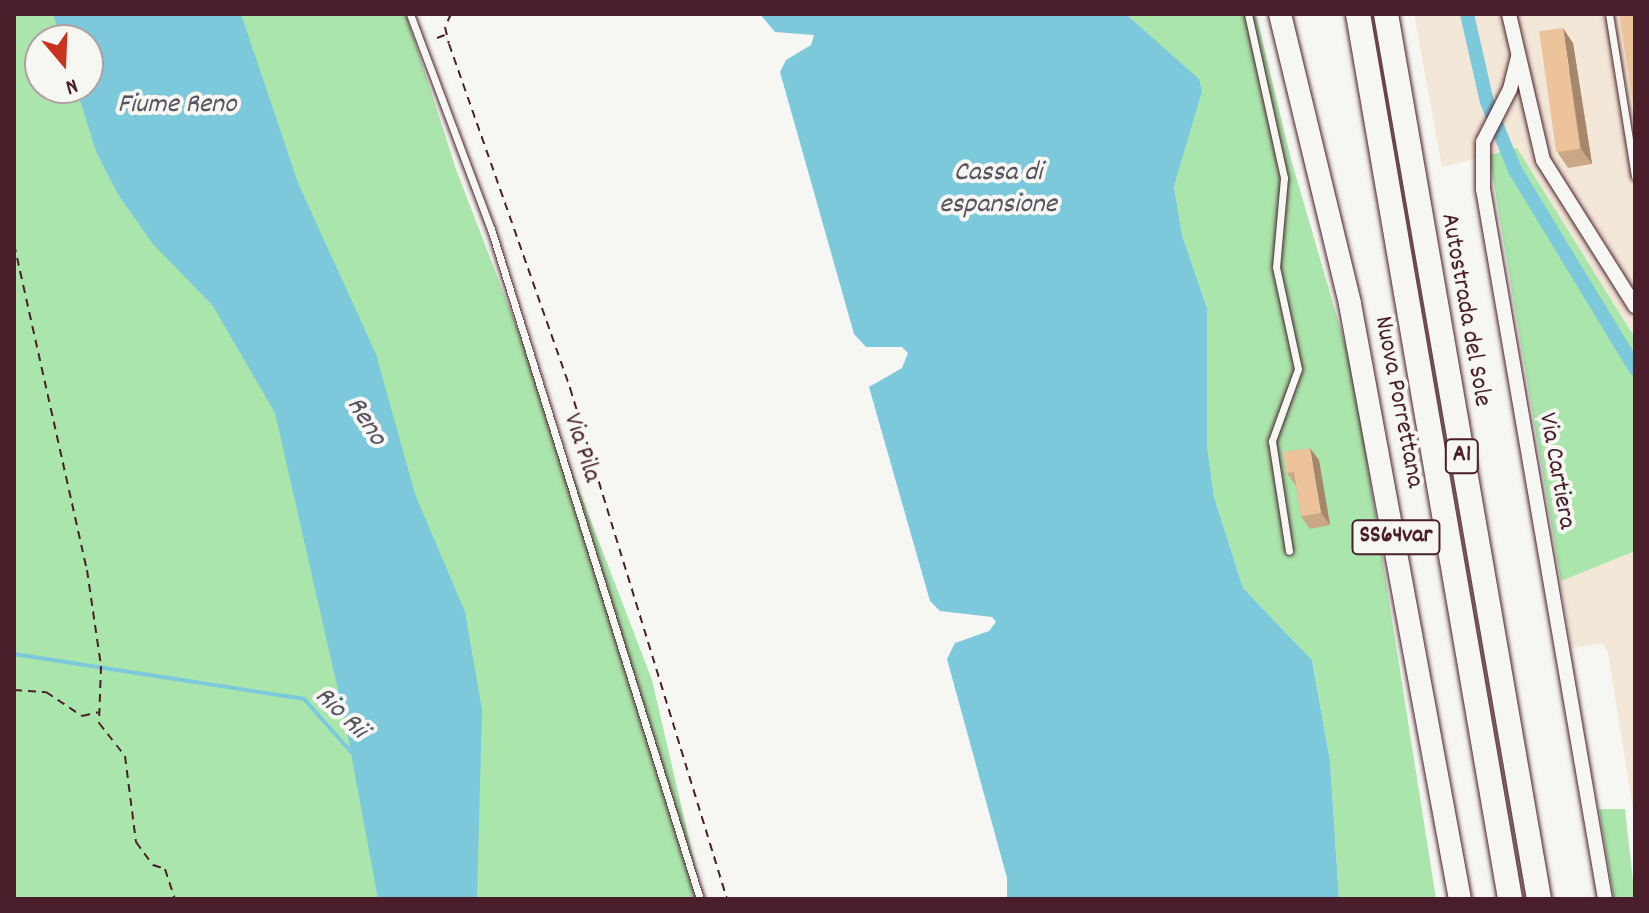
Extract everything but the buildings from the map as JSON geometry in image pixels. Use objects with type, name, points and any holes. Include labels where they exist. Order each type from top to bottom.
[{"type":"highway","name":"Nuova Porrettana","points":[[1280,14],[1323,178],[1393,520],[1460,899]]},
{"type":"highway","points":[[1294,14],[1323,178]]},
{"type":"highway","name":"A1","points":[[1358,14],[1510,899]]},
{"type":"highway","name":"Autostrada del Sole","points":[[1386,14],[1539,899]]},
{"type":"street","points":[[1509,14],[1543,160],[1635,306]]},
{"type":"street","name":"Via Cartiera","points":[[1518,57],[1499,110],[1483,142],[1483,189],[1605,899]]},
{"type":"lane","name":"Via Pila","points":[[410,14],[491,229],[700,899]]},
{"type":"lane","points":[[1248,14],[1284,178],[1276,267],[1298,369],[1272,441],[1289,551]]},
{"type":"lane","points":[[1609,14],[1635,176]]},
{"type":"path","points":[[451,14],[446,19],[447,34],[570,388],[727,899]]},
{"type":"path","points":[[437,38],[447,34]]},
{"type":"path","points":[[14,244],[87,570],[101,666],[99,723],[125,756],[136,842],[153,865],[165,869],[175,899]]},
{"type":"path","points":[[14,690],[46,692],[82,716],[100,711]]},
{"type":"shaded area","points":[[1414,14],[1635,14],[1635,338],[1517,148],[1442,167]]},
{"type":"shaded area","points":[[1635,551],[1635,822],[1608,652],[1603,643],[1572,648],[1561,581]]},
{"type":"green space","points":[[14,14],[406,14],[456,169],[652,680],[703,899],[14,899]]},
{"type":"green space","points":[[1126,14],[1256,14],[1291,159],[1353,372],[1436,899],[1339,899],[1330,761],[1312,660],[1243,588],[1214,497],[1207,446],[1207,308],[1182,235],[1174,185],[1202,92],[1185,67]]},
{"type":"green space","points":[[1517,148],[1635,338],[1635,551],[1561,581],[1489,155]]},
{"type":"green space","points":[[1599,809],[1625,809],[1635,899],[1614,899]]},
{"type":"water","name":"Fiume Reno","points":[[53,14],[241,14],[298,183],[376,354],[415,494],[465,612],[482,710],[477,899],[378,899],[345,721],[275,413],[213,306],[153,244],[119,196],[97,154],[81,104],[104,104],[104,24],[56,24]]},
{"type":"water","name":"Cassa di espansione","points":[[760,14],[1126,14],[1199,79],[1202,92],[1174,186],[1182,235],[1207,308],[1207,446],[1214,497],[1243,588],[1312,660],[1330,761],[1339,899],[1007,899],[1007,878],[947,659],[955,643],[989,631],[996,622],[992,617],[940,611],[930,601],[869,387],[902,368],[908,353],[902,347],[866,347],[854,334],[780,72],[786,60],[811,45],[814,35],[775,32]]},
{"type":"waterway","points":[[1467,14],[1487,102],[1515,170],[1635,368]]},
{"type":"waterway","name":"Rio Rii","points":[[14,654],[304,699],[353,754]]},
{"type":"water label","name":"Reno","points":[[365,422]]}]
